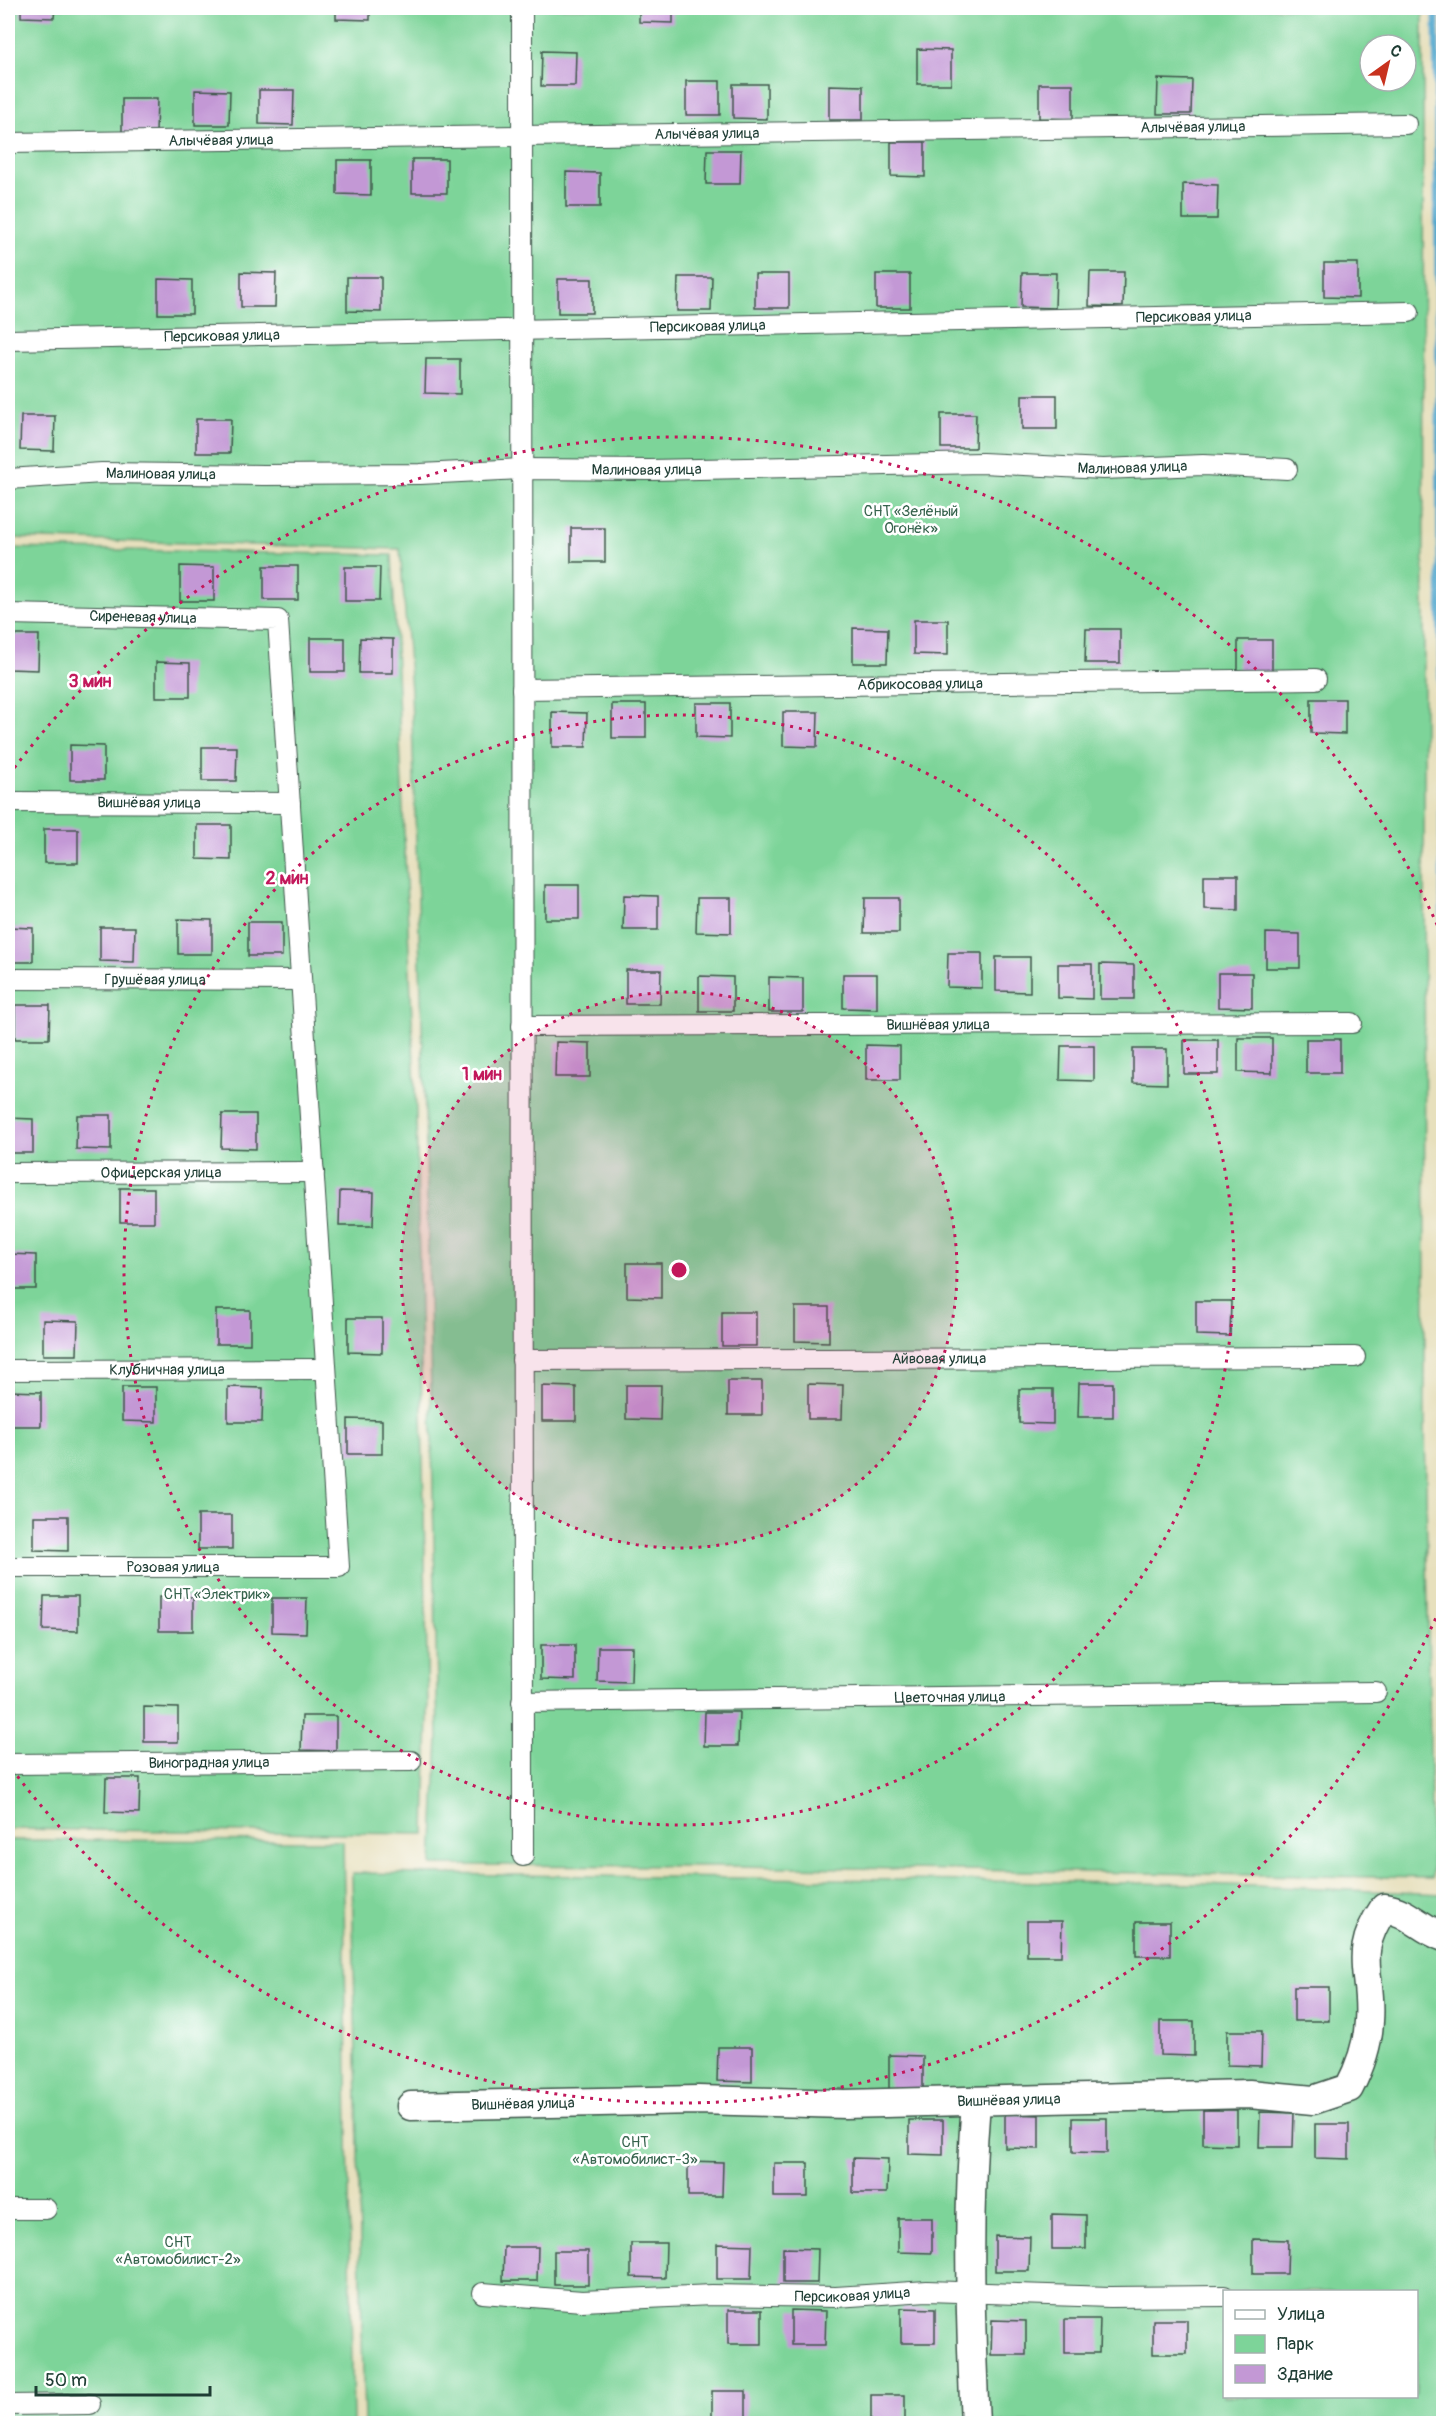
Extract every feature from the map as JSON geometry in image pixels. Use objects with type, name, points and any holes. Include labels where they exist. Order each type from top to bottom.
[{"type":"street","points":[[522,8],[522,1702],[524,1856]]},
{"type":"street","name":"Алычёвая улица","points":[[8,143],[1406,124]]},
{"type":"street","name":"Персиковая улица","points":[[8,340],[1409,312]]},
{"type":"street","name":"Малиновая улица","points":[[8,479],[102,473],[275,475],[522,469],[650,470],[982,463],[1103,469],[1203,465],[1287,469]]},
{"type":"street","name":"Сиреневая улица","points":[[8,614],[278,620],[290,803]]},
{"type":"street","name":"Абрикосовая улица","points":[[522,689],[1316,679]]},
{"type":"street","name":"Вишнёвая улица","points":[[8,802],[290,803]]},
{"type":"street","points":[[290,803],[326,1369]]},
{"type":"street","name":"Грушёвая улица","points":[[8,979],[301,980]]},
{"type":"street","name":"Вишнёвая улица","points":[[522,1026],[1352,1023]]},
{"type":"street","name":"Офицерская улица","points":[[8,1173],[314,1172]]},
{"type":"street","name":"Айвовая улица","points":[[522,1360],[1356,1357]]},
{"type":"street","name":"Клубничная улица","points":[[8,1370],[326,1369]]},
{"type":"street","name":"Розовая улица","points":[[8,1567],[339,1567],[326,1369]]},
{"type":"street","name":"Цветочная улица","points":[[522,1702],[1376,1692]]},
{"type":"street","name":"Виноградная улица","points":[[8,1764],[411,1761]]},
{"type":"street","name":"Вишнёвая улица","points":[[411,2106],[698,2100],[844,2104],[1249,2094],[1312,2100],[1349,2088],[1361,2064],[1370,2020],[1364,1955],[1371,1926],[1384,1908],[1398,1909],[1431,1932],[1443,1937]]},
{"type":"street","points":[[975,2424],[969,2292],[971,2157],[976,2102]]},
{"type":"street","points":[[8,2209],[46,2209]]},
{"type":"street","name":"Персиковая улица","points":[[483,2294],[582,2301],[712,2295],[836,2297],[927,2291],[1110,2297],[1223,2296]]},
{"type":"street","points":[[8,2405],[90,2404]]},
{"type":"green space","name":"СНТ «Зелёный Огонёк»","points":[[8,8],[1423,8],[1425,1422],[1432,1878],[733,1866],[432,1865],[438,1738],[426,1146],[411,690],[400,549],[8,538]]},
{"type":"green space","name":"СНТ «Электрик»","points":[[8,548],[392,555],[416,1112],[428,1713],[425,1834],[8,1829]]},
{"type":"green space","name":"СНТ «Автомобилист-2»","points":[[8,1840],[343,1841],[353,2423],[8,2424]]},
{"type":"green space","name":"СНТ «Автомобилист-3»","points":[[352,1873],[1203,1884],[1443,1894],[1443,2423],[364,2423]]},
{"type":"building","points":[[21,8],[55,8],[54,18],[21,17]]},
{"type":"building","points":[[336,8],[370,8],[370,20],[336,19]]},
{"type":"building","points":[[639,8],[673,8],[673,23],[639,22]]},
{"type":"building","points":[[917,49],[951,50],[951,84],[917,84]]},
{"type":"building","points":[[542,51],[576,52],[575,86],[541,86]]},
{"type":"building","points":[[1158,79],[1192,80],[1191,114],[1157,114]]},
{"type":"building","points":[[686,81],[720,81],[720,115],[686,115]]},
{"type":"building","points":[[733,84],[767,84],[767,119],[733,118]]},
{"type":"building","points":[[1039,84],[1073,84],[1073,119],[1039,118]]},
{"type":"building","points":[[829,85],[863,86],[863,120],[829,120]]},
{"type":"building","points":[[195,90],[230,91],[229,125],[195,125]]},
{"type":"building","points":[[259,90],[294,90],[293,125],[259,124]]},
{"type":"building","points":[[122,99],[157,99],[156,134],[122,133]]},
{"type":"building","points":[[891,142],[925,142],[925,177],[891,176]]},
{"type":"building","points":[[707,150],[741,150],[740,184],[706,184]]},
{"type":"building","points":[[412,159],[447,159],[447,193],[412,193]]},
{"type":"building","points":[[337,160],[371,160],[371,195],[337,194]]},
{"type":"building","points":[[566,172],[600,173],[600,207],[566,207]]},
{"type":"building","points":[[1183,184],[1218,185],[1217,219],[1183,219]]},
{"type":"building","points":[[1324,263],[1358,263],[1358,298],[1324,297]]},
{"type":"building","points":[[241,272],[276,273],[275,307],[241,307]]},
{"type":"building","points":[[1090,272],[1124,272],[1123,307],[1089,306]]},
{"type":"building","points":[[1022,273],[1056,273],[1055,308],[1021,307]]},
{"type":"building","points":[[755,274],[789,274],[789,308],[755,308]]},
{"type":"building","points":[[876,274],[910,274],[910,308],[876,308]]},
{"type":"building","points":[[347,277],[381,277],[381,312],[347,311]]},
{"type":"building","points":[[678,277],[712,277],[711,311],[677,311]]},
{"type":"building","points":[[158,279],[192,280],[192,314],[158,314]]},
{"type":"building","points":[[558,279],[592,279],[592,313],[558,313]]},
{"type":"building","points":[[426,359],[460,359],[460,394],[425,393]]},
{"type":"building","points":[[1022,395],[1057,395],[1057,429],[1022,429]]},
{"type":"building","points":[[941,414],[976,414],[975,448],[941,448]]},
{"type":"building","points":[[21,416],[55,416],[54,451],[20,450]]},
{"type":"building","points":[[196,419],[231,419],[230,453],[196,453]]},
{"type":"building","points":[[571,528],[605,528],[605,562],[571,562]]},
{"type":"building","points":[[180,566],[214,567],[214,601],[180,601]]},
{"type":"building","points":[[264,566],[298,566],[298,600],[264,600]]},
{"type":"building","points":[[345,567],[380,567],[379,601],[345,601]]},
{"type":"building","points":[[914,620],[948,620],[948,655],[914,654]]},
{"type":"building","points":[[853,628],[888,629],[887,663],[853,663]]},
{"type":"building","points":[[1086,629],[1120,629],[1120,663],[1085,663]]},
{"type":"building","points":[[8,635],[39,635],[38,670],[8,669]]},
{"type":"building","points":[[310,638],[345,638],[345,672],[310,672]]},
{"type":"building","points":[[360,638],[393,639],[393,673],[359,673]]},
{"type":"building","points":[[1238,640],[1272,640],[1272,675],[1238,674]]},
{"type":"building","points":[[156,662],[190,663],[190,697],[156,697]]},
{"type":"building","points":[[1311,699],[1345,699],[1345,734],[1311,733]]},
{"type":"building","points":[[696,703],[730,703],[730,738],[696,737]]},
{"type":"building","points":[[612,704],[646,704],[646,738],[612,738]]},
{"type":"building","points":[[552,712],[587,713],[586,747],[552,747]]},
{"type":"building","points":[[783,712],[818,712],[817,747],[783,746]]},
{"type":"building","points":[[70,745],[104,746],[104,780],[70,780]]},
{"type":"building","points":[[202,747],[237,747],[236,781],[202,781]]},
{"type":"building","points":[[197,825],[231,825],[231,860],[197,859]]},
{"type":"building","points":[[44,829],[78,829],[78,863],[44,863]]},
{"type":"building","points":[[1204,875],[1238,875],[1238,910],[1204,909]]},
{"type":"building","points":[[545,885],[579,885],[579,919],[545,919]]},
{"type":"building","points":[[624,895],[658,896],[658,930],[623,930]]},
{"type":"building","points":[[697,898],[731,898],[731,933],[696,932]]},
{"type":"building","points":[[865,898],[899,898],[899,933],[864,933]]},
{"type":"building","points":[[178,919],[212,920],[212,954],[178,954]]},
{"type":"building","points":[[248,922],[282,922],[282,956],[248,956]]},
{"type":"building","points":[[8,927],[33,928],[33,962],[8,962]]},
{"type":"building","points":[[100,927],[135,927],[134,962],[100,961]]},
{"type":"building","points":[[1266,933],[1300,934],[1300,968],[1266,968]]},
{"type":"building","points":[[948,953],[982,953],[982,988],[947,987]]},
{"type":"building","points":[[996,957],[1030,957],[1030,992],[996,991]]},
{"type":"building","points":[[1058,964],[1092,964],[1092,999],[1058,998]]},
{"type":"building","points":[[1100,964],[1134,965],[1134,999],[1100,999]]},
{"type":"building","points":[[626,970],[661,970],[660,1004],[626,1004]]},
{"type":"building","points":[[1218,973],[1252,973],[1252,1008],[1218,1007]]},
{"type":"building","points":[[843,974],[877,974],[877,1009],[843,1008]]},
{"type":"building","points":[[699,976],[733,977],[733,1011],[699,1011]]},
{"type":"building","points":[[769,977],[803,978],[803,1012],[769,1012]]},
{"type":"building","points":[[15,1005],[50,1005],[49,1039],[15,1039]]},
{"type":"building","points":[[1238,1038],[1272,1038],[1272,1073],[1238,1072]]},
{"type":"building","points":[[1306,1039],[1340,1039],[1340,1073],[1306,1073]]},
{"type":"building","points":[[1184,1040],[1218,1040],[1218,1074],[1184,1074]]},
{"type":"building","points":[[556,1042],[590,1043],[590,1077],[555,1077]]},
{"type":"building","points":[[866,1045],[900,1046],[900,1080],[866,1080]]},
{"type":"building","points":[[1061,1046],[1094,1046],[1094,1081],[1060,1080]]},
{"type":"building","points":[[1133,1049],[1167,1049],[1167,1084],[1133,1083]]},
{"type":"building","points":[[222,1114],[256,1114],[256,1149],[221,1148]]},
{"type":"building","points":[[77,1115],[111,1115],[111,1150],[76,1149]]},
{"type":"building","points":[[8,1118],[33,1119],[33,1153],[8,1153]]},
{"type":"building","points":[[120,1188],[154,1188],[154,1222],[120,1222]]},
{"type":"building","points":[[340,1191],[374,1192],[373,1226],[339,1226]]},
{"type":"building","points":[[8,1254],[36,1255],[36,1289],[8,1289]]},
{"type":"building","points":[[627,1263],[661,1263],[661,1298],[627,1297]]},
{"type":"building","points":[[1196,1301],[1231,1301],[1230,1336],[1196,1335]]},
{"type":"building","points":[[795,1307],[829,1307],[829,1342],[795,1341]]},
{"type":"building","points":[[216,1310],[250,1310],[250,1344],[216,1344]]},
{"type":"building","points":[[722,1312],[756,1312],[756,1346],[722,1346]]},
{"type":"building","points":[[348,1318],[382,1318],[382,1353],[348,1352]]},
{"type":"building","points":[[43,1320],[78,1321],[77,1355],[43,1355]]},
{"type":"building","points":[[728,1381],[762,1381],[762,1415],[728,1415]]},
{"type":"building","points":[[1079,1383],[1113,1383],[1113,1417],[1078,1417]]},
{"type":"building","points":[[808,1384],[843,1385],[842,1419],[808,1419]]},
{"type":"building","points":[[626,1385],[661,1385],[660,1420],[626,1419]]},
{"type":"building","points":[[542,1386],[576,1387],[576,1421],[542,1421]]},
{"type":"building","points":[[122,1387],[156,1387],[156,1422],[122,1421]]},
{"type":"building","points":[[228,1387],[263,1388],[262,1422],[228,1422]]},
{"type":"building","points":[[1019,1389],[1053,1389],[1053,1424],[1019,1423]]},
{"type":"building","points":[[8,1391],[41,1392],[41,1426],[8,1426]]},
{"type":"building","points":[[348,1419],[382,1420],[382,1454],[348,1454]]},
{"type":"building","points":[[198,1515],[232,1515],[232,1549],[198,1549]]},
{"type":"building","points":[[34,1516],[68,1516],[68,1551],[34,1550]]},
{"type":"building","points":[[44,1596],[78,1596],[78,1631],[43,1630]]},
{"type":"building","points":[[159,1597],[193,1597],[193,1631],[159,1631]]},
{"type":"building","points":[[272,1598],[307,1598],[306,1633],[272,1632]]},
{"type":"building","points":[[541,1645],[575,1645],[575,1680],[541,1679]]},
{"type":"building","points":[[598,1647],[632,1647],[631,1682],[597,1681]]},
{"type":"building","points":[[144,1707],[178,1708],[178,1742],[144,1742]]},
{"type":"building","points":[[705,1712],[739,1712],[738,1746],[704,1746]]},
{"type":"building","points":[[302,1716],[336,1716],[336,1751],[301,1750]]},
{"type":"building","points":[[8,1719],[11,1719],[11,1754],[8,1754]]},
{"type":"building","points":[[106,1778],[140,1778],[139,1813],[105,1812]]},
{"type":"building","points":[[1027,1921],[1062,1921],[1061,1956],[1027,1956]]},
{"type":"building","points":[[1136,1922],[1170,1922],[1170,1956],[1136,1956]]},
{"type":"building","points":[[1294,1987],[1329,1987],[1329,2021],[1294,2021]]},
{"type":"building","points":[[1160,2021],[1194,2021],[1194,2056],[1160,2055]]},
{"type":"building","points":[[1227,2031],[1262,2031],[1261,2066],[1227,2065]]},
{"type":"building","points":[[718,2047],[752,2047],[752,2082],[717,2081]]},
{"type":"building","points":[[889,2055],[923,2056],[923,2090],[889,2090]]},
{"type":"building","points":[[1203,2110],[1237,2110],[1237,2145],[1203,2144]]},
{"type":"building","points":[[1260,2112],[1294,2113],[1293,2147],[1259,2147]]},
{"type":"building","points":[[1005,2114],[1039,2115],[1039,2149],[1005,2148]]},
{"type":"building","points":[[1073,2118],[1107,2118],[1107,2153],[1073,2152]]},
{"type":"building","points":[[909,2120],[943,2120],[943,2155],[909,2154]]},
{"type":"building","points":[[1315,2124],[1349,2124],[1349,2159],[1315,2158]]},
{"type":"building","points":[[853,2158],[888,2159],[887,2193],[853,2193]]},
{"type":"building","points":[[688,2161],[723,2162],[722,2196],[688,2196]]},
{"type":"building","points":[[774,2163],[808,2163],[808,2197],[774,2197]]},
{"type":"building","points":[[1052,2214],[1086,2215],[1086,2249],[1052,2249]]},
{"type":"building","points":[[898,2218],[932,2218],[932,2253],[898,2252]]},
{"type":"building","points":[[995,2236],[1030,2237],[1029,2271],[995,2271]]},
{"type":"building","points":[[1253,2239],[1288,2240],[1287,2274],[1253,2274]]},
{"type":"building","points":[[631,2243],[666,2243],[665,2278],[631,2277]]},
{"type":"building","points":[[717,2244],[752,2245],[751,2279],[717,2279]]},
{"type":"building","points":[[504,2247],[538,2247],[537,2281],[503,2281]]},
{"type":"building","points":[[783,2248],[818,2249],[817,2283],[783,2283]]},
{"type":"building","points":[[554,2251],[588,2251],[588,2285],[554,2285]]},
{"type":"building","points":[[901,2308],[935,2309],[935,2343],[901,2343]]},
{"type":"building","points":[[728,2310],[762,2310],[762,2344],[728,2344]]},
{"type":"building","points":[[791,2310],[826,2311],[825,2345],[791,2345]]},
{"type":"building","points":[[1065,2319],[1100,2319],[1099,2353],[1065,2353]]},
{"type":"building","points":[[992,2320],[1026,2321],[1026,2355],[991,2355]]},
{"type":"building","points":[[1153,2320],[1187,2320],[1187,2354],[1153,2354]]},
{"type":"building","points":[[712,2391],[746,2391],[746,2424],[712,2424]]},
{"type":"building","points":[[871,2395],[905,2395],[905,2424],[871,2424]]},
{"type":"waterway","points":[[1436,8],[1444,1082]]}]
